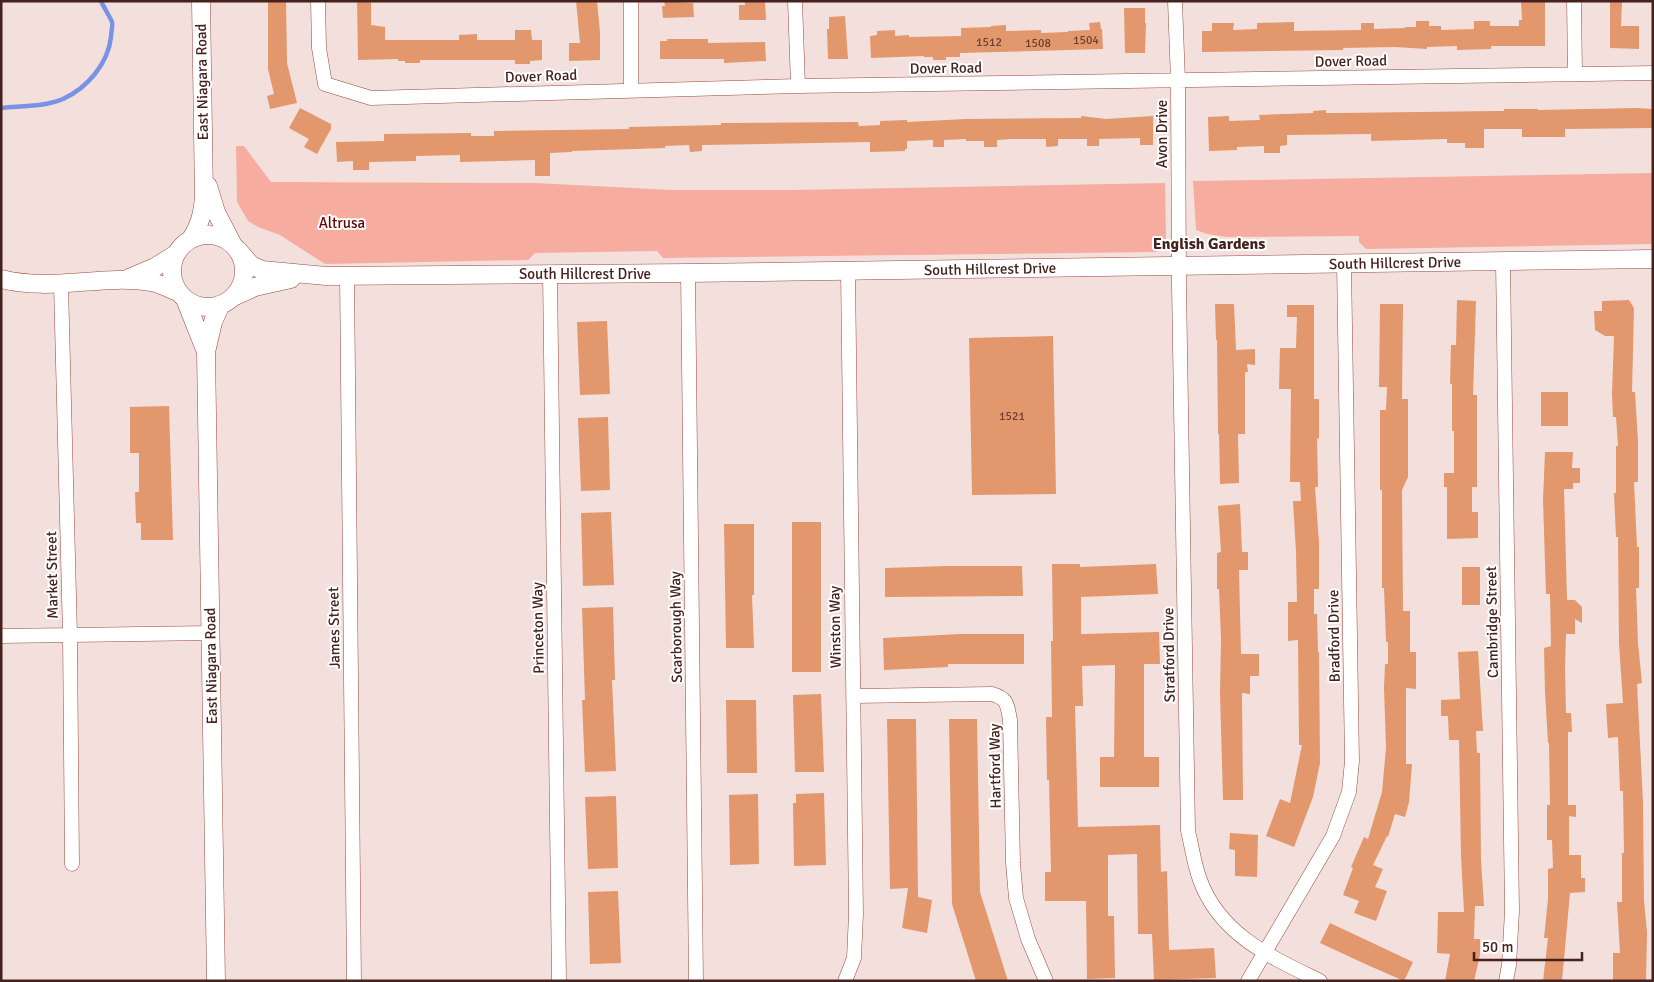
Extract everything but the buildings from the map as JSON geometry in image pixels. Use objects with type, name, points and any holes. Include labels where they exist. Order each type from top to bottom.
[{"type":"street","name":"East Niagara Road","points":[[191,239],[202,214],[204,198],[201,1]]},
{"type":"street","name":"Dover Road","points":[[318,1],[318,48],[325,84],[371,98],[798,86],[1653,73]]},
{"type":"street","points":[[631,1],[631,90]]},
{"type":"street","points":[[795,1],[798,86]]},
{"type":"street","name":"Avon Drive","points":[[1175,1],[1178,81],[1179,266]]},
{"type":"street","points":[[1574,1],[1575,73]]},
{"type":"street","name":"East Niagara Road","points":[[203,164],[213,205],[235,248]]},
{"type":"street","points":[[1,279],[16,283],[61,285],[121,280],[151,282],[200,306],[209,307],[226,302],[239,289],[244,276],[243,263],[235,248],[224,238],[213,235],[201,235],[191,239],[176,254],[172,267],[172,276],[182,296]]},
{"type":"street","name":"South Hillcrest Drive","points":[[235,248],[251,265],[262,270],[326,276]]},
{"type":"street","points":[[121,280],[155,267],[176,254]]},
{"type":"street","name":"South Hillcrest Drive","points":[[226,302],[254,286],[286,279],[326,276],[848,271],[1653,259]]},
{"type":"street","name":"Cambridge Street","points":[[1503,262],[1512,911],[1506,981]]},
{"type":"street","name":"Bradford Drive","points":[[1248,981],[1333,836],[1349,792],[1352,761],[1344,264]]},
{"type":"street","name":"Stratford Drive","points":[[1179,266],[1188,831],[1200,880],[1216,911],[1234,931],[1265,954],[1320,981]]},
{"type":"street","name":"Winston Way","points":[[845,981],[854,958],[856,914],[848,271]]},
{"type":"street","name":"Scarborough Way","points":[[688,273],[696,981]]},
{"type":"street","name":"Princeton Way","points":[[550,274],[559,981]]},
{"type":"street","name":"James Street","points":[[347,276],[354,981]]},
{"type":"street","name":"Market Street","points":[[61,285],[70,635],[72,864]]},
{"type":"street","name":"East Niagara Road","points":[[182,296],[206,352]]},
{"type":"street","name":"East Niagara Road","points":[[216,981],[206,352],[213,322],[226,302]]},
{"type":"street","points":[[1,636],[211,633]]},
{"type":"street","name":"Hartford Way","points":[[853,696],[992,694],[1003,698],[1008,705],[1010,720],[1013,863],[1016,898],[1028,939],[1046,981]]},
{"type":"green space","name":"Altrusa","points":[[236,146],[244,146],[271,182],[535,183],[672,190],[792,190],[1165,183],[1166,239],[1165,244],[1156,252],[663,258],[657,251],[535,253],[528,260],[325,264],[280,235],[248,221],[237,202]]},
{"type":"green space","points":[[1653,173],[1653,244],[1366,249],[1359,242],[1359,236],[1226,237],[1196,230],[1193,181]]},
{"type":"waterway","points":[[1,108],[56,102],[72,94],[88,82],[106,57],[111,37],[112,22],[101,1]]},
{"type":"district","name":"English Gardens","points":[[1209,244]]}]
